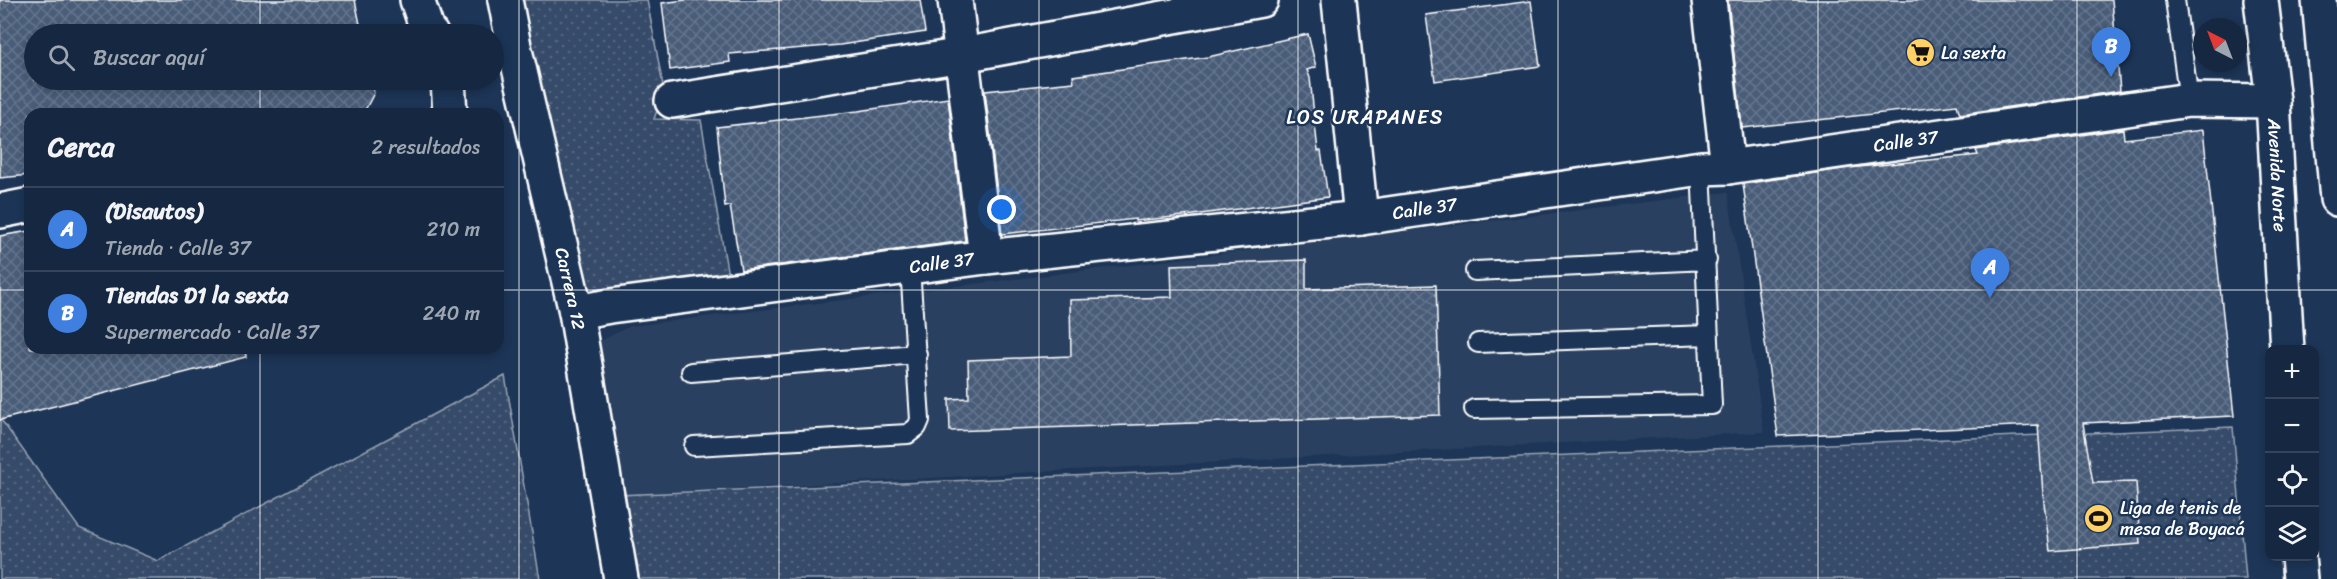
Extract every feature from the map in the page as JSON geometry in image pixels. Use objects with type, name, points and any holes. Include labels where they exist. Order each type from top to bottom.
[{"type":"street","points":[[417,0],[425,24]]},
{"type":"street","name":"Carrera 12","points":[[504,24],[505,0]]},
{"type":"street","points":[[955,0],[986,257]]},
{"type":"street","points":[[672,101],[963,55],[1261,0]]},
{"type":"street","points":[[1339,0],[1361,218]]},
{"type":"street","points":[[1708,0],[1715,167]]},
{"type":"street","name":"Avenida Norte","points":[[2261,0],[2273,101],[2287,345]]},
{"type":"street","points":[[2319,0],[2331,54],[2337,199]]},
{"type":"street","name":"Carrera 12","points":[[504,52],[576,312],[621,579]]},
{"type":"street","points":[[449,90],[450,108]]},
{"type":"street","name":"Calle 37","points":[[576,312],[986,257],[1361,218],[2189,100],[2273,101]]},
{"type":"street","points":[[0,211],[24,206]]},
{"type":"street","points":[[2298,561],[2300,579]]},
{"type":"lane","points":[[2175,0],[2189,100]]},
{"type":"lane","points":[[1474,409],[1712,405],[1707,260],[1715,167]]},
{"type":"lane","points":[[1475,271],[1707,260]]},
{"type":"lane","points":[[694,446],[908,434],[917,427],[920,420],[910,267]]},
{"type":"lane","points":[[1478,343],[1709,335]]},
{"type":"lane","points":[[691,372],[917,354]]},
{"type":"shaded area","points":[[507,0],[647,0],[664,91],[654,119],[701,120],[729,281],[576,291]]},
{"type":"shaded area","points":[[1728,192],[1764,432],[618,495],[598,342],[630,326]]},
{"type":"shaded area","points":[[505,376],[540,579],[0,579],[0,418],[79,528],[158,561]]},
{"type":"shaded area","points":[[2233,427],[2246,579],[635,579],[618,495]]},
{"type":"building","points":[[0,0],[355,0],[360,24],[24,24],[24,90],[373,90],[374,93],[366,108],[24,108],[24,176],[0,178]]},
{"type":"building","points":[[685,0],[920,0],[925,32],[840,45],[729,54],[730,62],[670,70],[662,3]]},
{"type":"building","name":"La sexta","points":[[1728,0],[2112,0],[2120,91],[1960,114],[1957,105],[1742,128]]},
{"type":"building","points":[[1531,1],[1540,66],[1435,81],[1426,15]]},
{"type":"building","points":[[1308,34],[1316,67],[1307,70],[1310,78],[1318,151],[1321,151],[1328,197],[1193,215],[1002,234],[985,91],[1074,82],[1073,76],[1208,57]]},
{"type":"building","points":[[948,98],[965,241],[741,270],[730,206],[725,207],[717,127]]},
{"type":"building","points":[[2123,129],[2124,139],[2203,130],[2234,416],[2083,423],[2093,483],[2136,482],[2140,544],[2050,551],[2038,425],[1778,436],[1743,184],[1849,168],[1978,155],[1976,150]]},
{"type":"building","points":[[24,232],[24,354],[246,354],[246,357],[0,420],[0,236]]},
{"type":"building","points":[[1306,260],[1306,289],[1436,285],[1440,415],[950,431],[949,399],[969,398],[968,360],[1071,356],[1070,300],[1172,297],[1171,265]]},
{"type":"place","name":"La sexta","points":[[1920,53]]},
{"type":"place","name":"Tiendas D1 la sexta","points":[[2111,77]]},
{"type":"place","name":"(Disautos)","points":[[1990,298]]},
{"type":"place","name":"Liga de tenis de mesa de Boyacá","points":[[2099,518]]},
{"type":"district","name":"LOS URAPANES","points":[[1365,117]]}]
